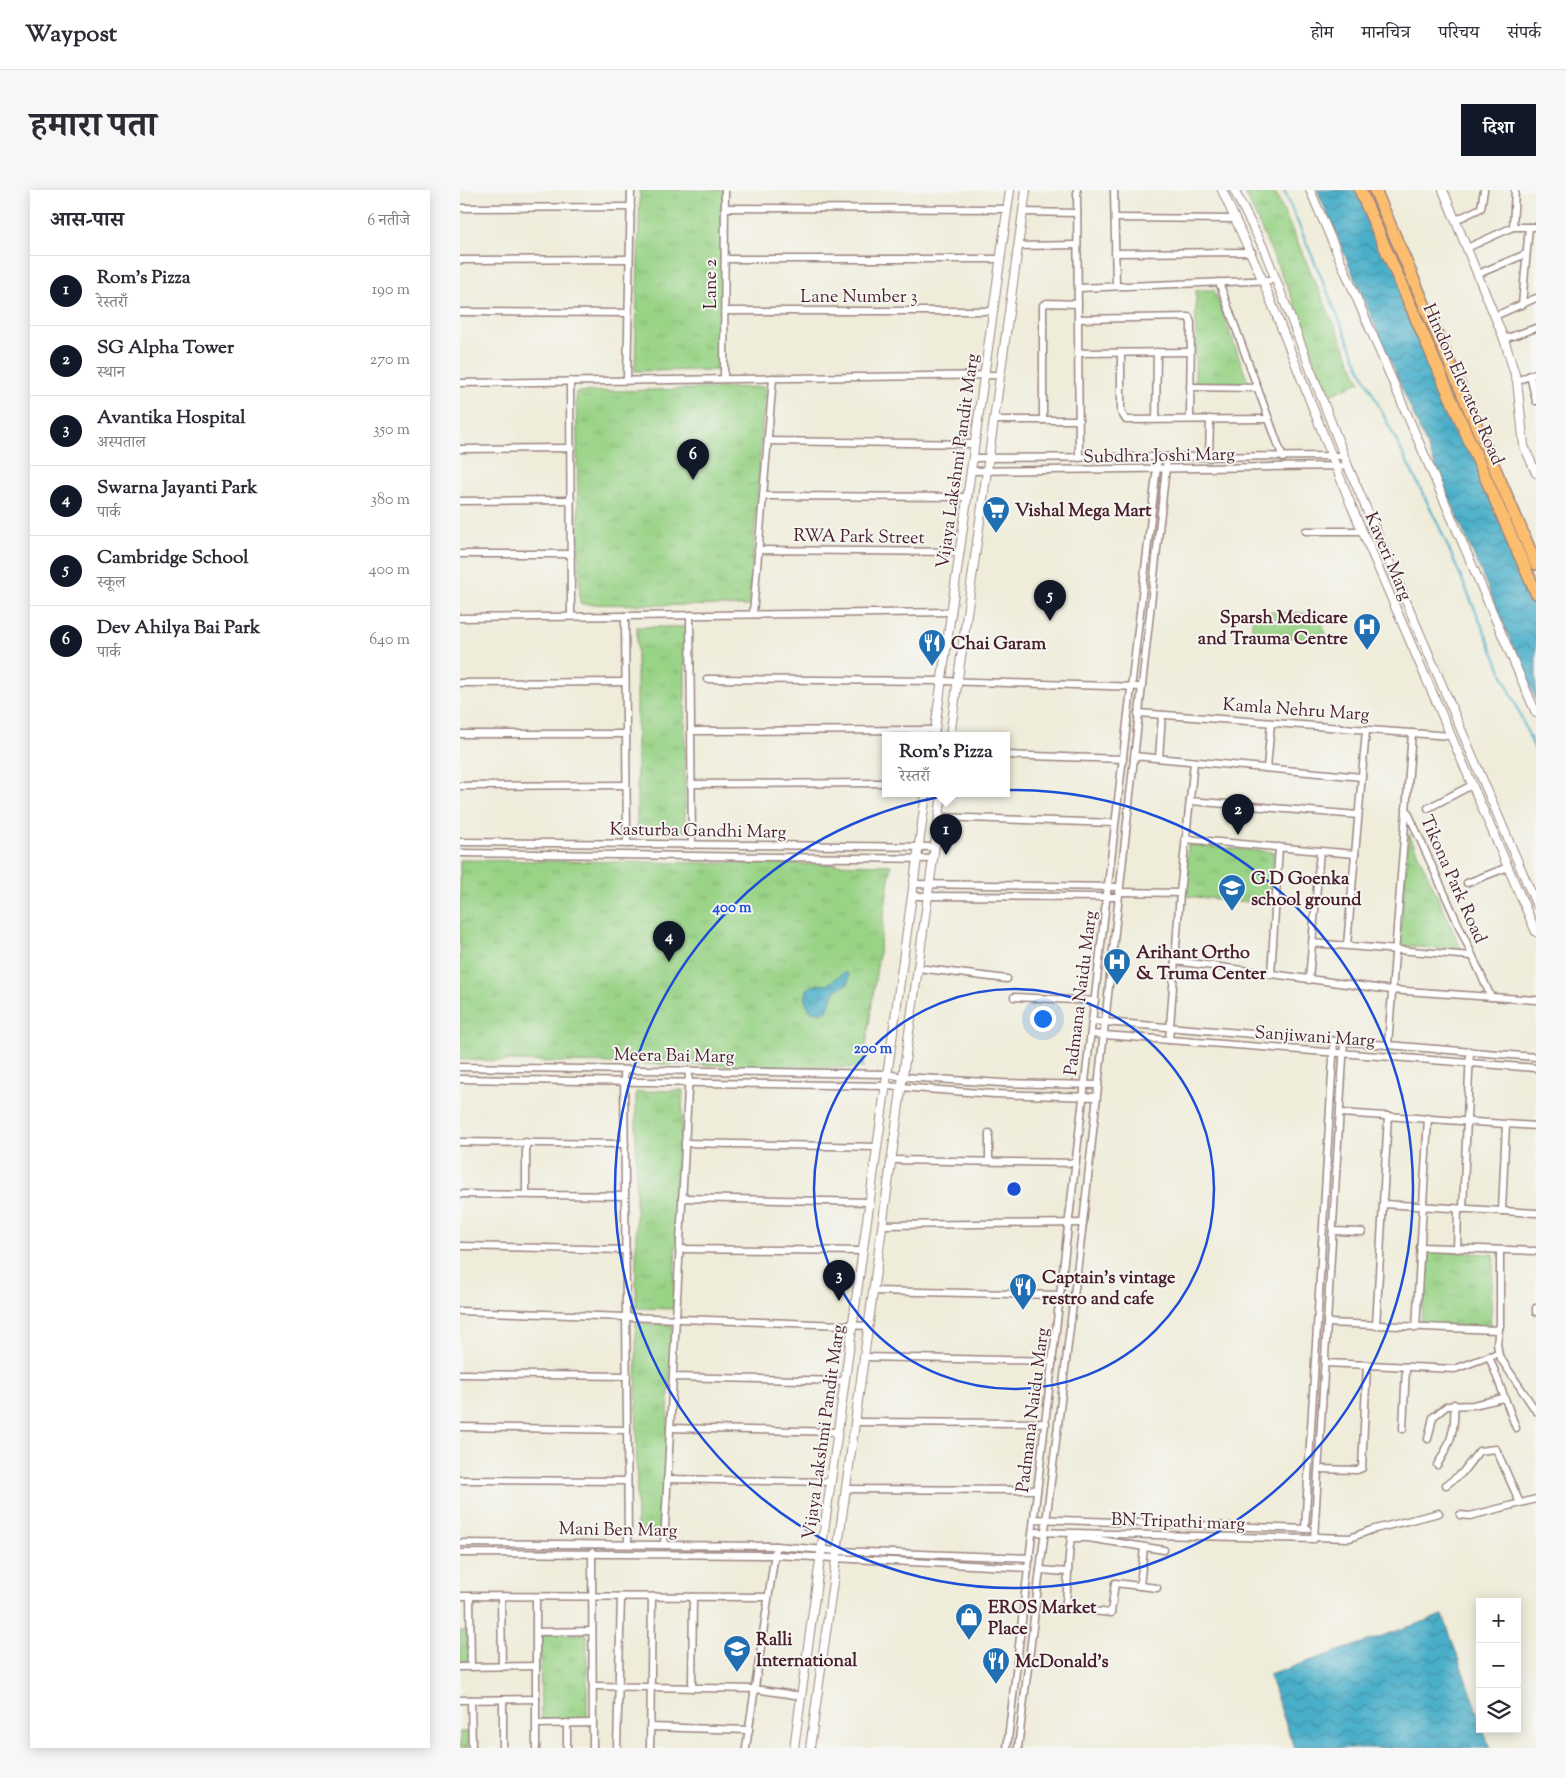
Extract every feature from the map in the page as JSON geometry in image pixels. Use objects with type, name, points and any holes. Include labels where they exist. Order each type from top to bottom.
[{"type":"highway","name":"Hindon Elevated Road","points":[[1360,190],[1536,593]]},
{"type":"highway","name":"Hindon Elevated Road","points":[[1375,190],[1536,564]]},
{"type":"street","points":[[627,380],[631,190]]},
{"type":"street","name":"Lane 2","points":[[724,379],[725,190]]},
{"type":"street","name":"Vijaya Lakshmi Pandit Marg","points":[[935,732],[1010,190]]},
{"type":"street","name":"Vijaya Lakshmi Pandit Marg","points":[[951,732],[1026,190]]},
{"type":"street","points":[[1077,190],[1079,458]]},
{"type":"street","points":[[1114,190],[1116,286]]},
{"type":"street","name":"Kaveri Marg","points":[[1222,190],[1252,252],[1362,531],[1536,932]]},
{"type":"street","name":"Kaveri Marg","points":[[1234,190],[1264,249],[1348,466],[1536,904]]},
{"type":"street","points":[[1310,190],[1536,713]]},
{"type":"street","points":[[1443,190],[1504,339],[1517,381],[1524,446],[1536,473]]},
{"type":"street","points":[[1456,220],[1481,208],[1484,190]]},
{"type":"street","points":[[1513,226],[1515,190]]},
{"type":"street","points":[[460,208],[630,207]]},
{"type":"street","points":[[725,208],[1008,209]]},
{"type":"street","points":[[1023,212],[1077,213]]},
{"type":"street","points":[[1115,218],[1235,219]]},
{"type":"street","points":[[1467,248],[1513,226],[1532,227],[1526,254],[1522,305]]},
{"type":"street","points":[[1018,246],[1077,245]]},
{"type":"street","points":[[1115,253],[1252,252]]},
{"type":"street","points":[[1478,274],[1526,254]]},
{"type":"street","points":[[460,260],[630,259]]},
{"type":"street","points":[[725,259],[1001,260]]},
{"type":"street","points":[[1078,288],[1275,280]]},
{"type":"street","points":[[1219,282],[1283,458]]},
{"type":"street","points":[[1495,316],[1536,298]]},
{"type":"street","points":[[1042,420],[1043,305],[1047,303],[1078,304]]},
{"type":"street","name":"Lane Number 3","points":[[725,311],[993,311]]},
{"type":"street","points":[[460,312],[628,313]]},
{"type":"street","points":[[1078,319],[1189,317],[1191,322],[1190,419]]},
{"type":"street","points":[[1504,339],[1536,328]]},
{"type":"street","points":[[1156,419],[1157,352]]},
{"type":"street","points":[[1078,353],[1190,352]]},
{"type":"street","points":[[1121,353],[1122,415],[1126,420],[1268,419]]},
{"type":"street","points":[[1517,381],[1533,374],[1536,401]]},
{"type":"street","points":[[460,383],[1000,375]]},
{"type":"street","points":[[753,614],[773,378]]},
{"type":"street","points":[[570,381],[571,616]]},
{"type":"street","points":[[1190,387],[1257,388]]},
{"type":"street","points":[[1209,458],[1210,419]]},
{"type":"street","points":[[994,420],[1079,420]]},
{"type":"street","points":[[768,441],[975,444]]},
{"type":"street","points":[[460,449],[570,448]]},
{"type":"street","name":"Subdhra Joshi Marg","points":[[973,458],[1332,458],[1344,456]]},
{"type":"street","name":"Padmana Naidu Marg","points":[[1032,1532],[1158,458]]},
{"type":"street","name":"Padmana Naidu Marg","points":[[1045,1532],[1083,1223],[1102,1035],[1167,458]]},
{"type":"street","name":"Subdhra Joshi Marg","points":[[971,471],[1336,468],[1348,466]]},
{"type":"street","points":[[763,496],[968,497]]},
{"type":"street","points":[[460,501],[571,500]]},
{"type":"street","points":[[1306,531],[1362,531]]},
{"type":"street","name":"RWA Park Street","points":[[758,550],[960,552]]},
{"type":"street","points":[[460,554],[571,554]]},
{"type":"street","points":[[460,618],[952,612]]},
{"type":"street","points":[[690,615],[692,844]]},
{"type":"street","points":[[625,616],[627,844]]},
{"type":"street","points":[[706,679],[942,681],[1141,688]]},
{"type":"street","points":[[460,683],[626,682]]},
{"type":"street","name":"Kamla Nehru Marg","points":[[1138,713],[1451,736]]},
{"type":"street","points":[[1159,758],[1162,715]]},
{"type":"street","points":[[1267,768],[1271,723]]},
{"type":"street","points":[[1347,945],[1366,730]]},
{"type":"street","points":[[691,731],[882,733]]},
{"type":"street","name":"Tikona Park Road","points":[[1406,807],[1472,956],[1396,948],[1406,807],[1412,733]]},
{"type":"street","points":[[460,734],[626,734]]},
{"type":"street","points":[[1010,755],[1123,759]]},
{"type":"street","points":[[1134,756],[1362,776]]},
{"type":"street","points":[[1169,1040],[1180,893],[1194,762]]},
{"type":"street","points":[[692,784],[882,783]]},
{"type":"street","points":[[460,786],[626,785]]},
{"type":"street","points":[[1428,808],[1472,785]]},
{"type":"street","name":"Vijaya Lakshmi Pandit Marg","points":[[794,1748],[926,797]]},
{"type":"street","name":"Vijaya Lakshmi Pandit Marg","points":[[810,1748],[942,797]]},
{"type":"street","points":[[1190,801],[1358,815]]},
{"type":"street","points":[[939,817],[1116,823]]},
{"type":"street","points":[[1185,839],[1355,854]]},
{"type":"street","name":"Kasturba Gandhi Marg","points":[[460,842],[935,847]]},
{"type":"street","points":[[671,844],[671,856]]},
{"type":"street","points":[[1271,975],[1279,847]]},
{"type":"street","points":[[1309,980],[1320,851]]},
{"type":"street","name":"Kasturba Gandhi Marg","points":[[460,853],[933,859]]},
{"type":"street","points":[[1467,883],[1508,867]]},
{"type":"street","points":[[914,884],[1108,886],[1119,892]]},
{"type":"street","points":[[912,896],[1106,896],[1119,892],[1180,893]]},
{"type":"street","points":[[1312,943],[1396,948],[1391,990],[1388,1045]]},
{"type":"street","points":[[1472,956],[1491,997]]},
{"type":"street","points":[[1175,961],[1391,990],[1536,1000]]},
{"type":"street","points":[[918,968],[1007,979]]},
{"type":"street","points":[[1014,997],[1095,1001]]},
{"type":"street","name":"Sanjiwani Marg","points":[[1092,1021],[1536,1057]]},
{"type":"street","name":"Sanjiwani Marg","points":[[1091,1034],[1536,1068]]},
{"type":"street","points":[[1305,1529],[1334,1041]]},
{"type":"street","points":[[1313,1538],[1316,1529],[1344,1042]]},
{"type":"street","points":[[1457,1249],[1467,1121],[1470,1051]]},
{"type":"street","name":"Meera Bai Marg","points":[[460,1067],[887,1074],[904,1077],[1097,1085]]},
{"type":"street","points":[[624,1070],[628,1544]]},
{"type":"street","points":[[664,1545],[689,1071]]},
{"type":"street","name":"Meera Bai Marg","points":[[460,1079],[886,1086],[994,1094],[1096,1097]]},
{"type":"street","points":[[1340,1113],[1536,1126]]},
{"type":"street","points":[[1376,1326],[1388,1116]]},
{"type":"street","points":[[1416,1328],[1428,1118]]},
{"type":"street","points":[[1502,1211],[1506,1124]]},
{"type":"street","points":[[989,1133],[989,1161]]},
{"type":"street","points":[[460,1142],[625,1144]]},
{"type":"street","points":[[526,1142],[526,1194]]},
{"type":"street","points":[[685,1143],[877,1147]]},
{"type":"street","points":[[892,1160],[1076,1163]]},
{"type":"street","points":[[460,1194],[625,1196]]},
{"type":"street","points":[[682,1198],[870,1202]]},
{"type":"street","points":[[1383,1204],[1536,1214]]},
{"type":"street","points":[[883,1225],[1083,1223]]},
{"type":"street","points":[[1333,1231],[1362,1232]]},
{"type":"street","points":[[460,1246],[626,1250]]},
{"type":"street","points":[[1420,1247],[1536,1252]]},
{"type":"street","points":[[680,1249],[863,1251]]},
{"type":"street","points":[[1500,1250],[1498,1353],[1536,1411]]},
{"type":"street","points":[[873,1291],[1060,1295]]},
{"type":"street","points":[[460,1311],[869,1326]]},
{"type":"street","points":[[1328,1323],[1416,1328],[1499,1329]]},
{"type":"street","points":[[1325,1363],[1455,1369],[1498,1353]]},
{"type":"street","points":[[1489,1356],[1516,1428]]},
{"type":"street","points":[[864,1357],[1053,1361]]},
{"type":"street","points":[[1319,1469],[1357,1470],[1362,1468],[1367,1365]]},
{"type":"street","points":[[1403,1429],[1406,1367]]},
{"type":"street","points":[[460,1374],[627,1376]]},
{"type":"street","points":[[673,1377],[845,1381]]},
{"type":"street","points":[[1428,1438],[1433,1417],[1447,1406],[1454,1404],[1473,1405],[1504,1398]]},
{"type":"street","points":[[1437,1465],[1453,1434],[1454,1404]]},
{"type":"street","points":[[855,1422],[1046,1423]]},
{"type":"street","points":[[460,1427],[627,1430]]},
{"type":"street","points":[[670,1428],[838,1432]]},
{"type":"street","points":[[1446,1485],[1462,1472],[1479,1451],[1496,1448],[1520,1503]]},
{"type":"street","points":[[667,1479],[831,1482]]},
{"type":"street","points":[[460,1480],[627,1481]]},
{"type":"street","points":[[846,1489],[1038,1490]]},
{"type":"street","points":[[1460,1515],[1470,1516],[1536,1499]]},
{"type":"street","name":"BN Tripathi marg","points":[[1045,1532],[1350,1538],[1371,1530],[1439,1513]]},
{"type":"street","points":[[1034,1519],[1316,1529]]},
{"type":"street","points":[[1007,1748],[1032,1532],[1045,1532],[1018,1748]]},
{"type":"street","points":[[1132,1535],[1132,1545]]},
{"type":"street","points":[[1157,1588],[1115,1583],[1111,1613],[1065,1608],[1071,1538],[1088,1538],[1164,1550]]},
{"type":"street","name":"Mani Ben Marg","points":[[460,1543],[776,1546],[837,1555],[1028,1568]]},
{"type":"street","points":[[592,1544],[593,1748]]},
{"type":"street","points":[[746,1748],[776,1546]]},
{"type":"street","points":[[1140,1586],[1144,1547]]},
{"type":"street","name":"Mani Ben Marg","points":[[460,1553],[774,1555],[822,1553]]},
{"type":"street","points":[[837,1555],[1030,1558]]},
{"type":"street","points":[[1040,1570],[1068,1572]]},
{"type":"street","points":[[460,1596],[768,1597]]},
{"type":"street","points":[[470,1596],[471,1667]]},
{"type":"street","points":[[501,1596],[502,1667]]},
{"type":"street","points":[[536,1596],[536,1748]]},
{"type":"street","points":[[617,1748],[621,1597]]},
{"type":"street","points":[[650,1748],[652,1597]]},
{"type":"street","points":[[692,1688],[693,1597]]},
{"type":"street","points":[[536,1632],[592,1631]]},
{"type":"street","points":[[460,1667],[536,1666]]},
{"type":"street","points":[[593,1686],[755,1689],[801,1696]]},
{"type":"street","points":[[460,1700],[536,1699]]},
{"type":"street","points":[[471,1700],[472,1748]]},
{"type":"street","points":[[503,1700],[504,1748]]},
{"type":"street","points":[[567,1723],[567,1748]]},
{"type":"street","points":[[536,1724],[593,1723]]},
{"type":"street","points":[[650,1727],[749,1730]]},
{"type":"green space","points":[[640,190],[723,190],[720,370],[635,371]]},
{"type":"green space","points":[[1244,190],[1274,190],[1360,382],[1327,396],[1295,305]]},
{"type":"green space","points":[[1196,290],[1214,290],[1248,382],[1195,383]]},
{"type":"green space","points":[[765,387],[749,606],[580,604],[576,392]]},
{"type":"green space","points":[[1253,611],[1318,614],[1329,641],[1251,634]]},
{"type":"green space","points":[[637,627],[685,627],[685,831],[637,831]]},
{"type":"green space","points":[[1409,834],[1462,951],[1399,945]]},
{"type":"green space","points":[[1188,845],[1274,852],[1270,904],[1184,896]]},
{"type":"green space","points":[[460,860],[891,865],[863,1068],[460,1060]]},
{"type":"green space","points":[[683,1090],[673,1309],[636,1308],[636,1092]]},
{"type":"green space","points":[[1425,1251],[1494,1254],[1490,1328],[1421,1324]]},
{"type":"green space","points":[[636,1323],[672,1325],[663,1531],[637,1531]]},
{"type":"green space","points":[[460,1631],[467,1631],[468,1662],[460,1663]]},
{"type":"green space","points":[[540,1634],[587,1634],[587,1720],[541,1720]]},
{"type":"green space","points":[[460,1732],[468,1732],[468,1748],[460,1748]]},
{"type":"water","points":[[1317,190],[1363,190],[1536,592],[1536,700]]},
{"type":"water","points":[[845,972],[849,975],[848,984],[835,991],[827,1010],[821,1013],[811,1011],[805,1000],[807,989],[818,984],[827,985]]},
{"type":"water","points":[[1443,1615],[1476,1709],[1476,1733],[1484,1733],[1490,1748],[1294,1748],[1269,1675]]},
{"type":"waterway","points":[[1284,190],[1359,366],[1439,526],[1536,752]]},
{"type":"place","name":"Dev Ahilya Bai Park","points":[[693,480]]},
{"type":"place","name":"Vishal Mega Mart","points":[[996,534]]},
{"type":"place","name":"Cambridge School","points":[[1050,621]]},
{"type":"place","name":"Sparsh Medicare and Trauma Centre","points":[[1367,651]]},
{"type":"place","name":"Chai Garam","points":[[932,667]]},
{"type":"place","name":"SG Alpha Tower","points":[[1238,835]]},
{"type":"place","name":"Rom's Pizza","points":[[946,855]]},
{"type":"place","name":"G D Goenka school ground","points":[[1232,912]]},
{"type":"place","name":"Swarna Jayanti Park","points":[[669,962]]},
{"type":"place","name":"Arihant Ortho & Truma Center","points":[[1117,986]]},
{"type":"place","name":"Avantika Hospital","points":[[839,1301]]},
{"type":"place","name":"Captain's vintage restro and cafe","points":[[1023,1311]]},
{"type":"place","name":"EROS Market Place","points":[[969,1641]]},
{"type":"place","name":"Ralli International","points":[[737,1673]]},
{"type":"place","name":"McDonald's","points":[[996,1685]]}]
